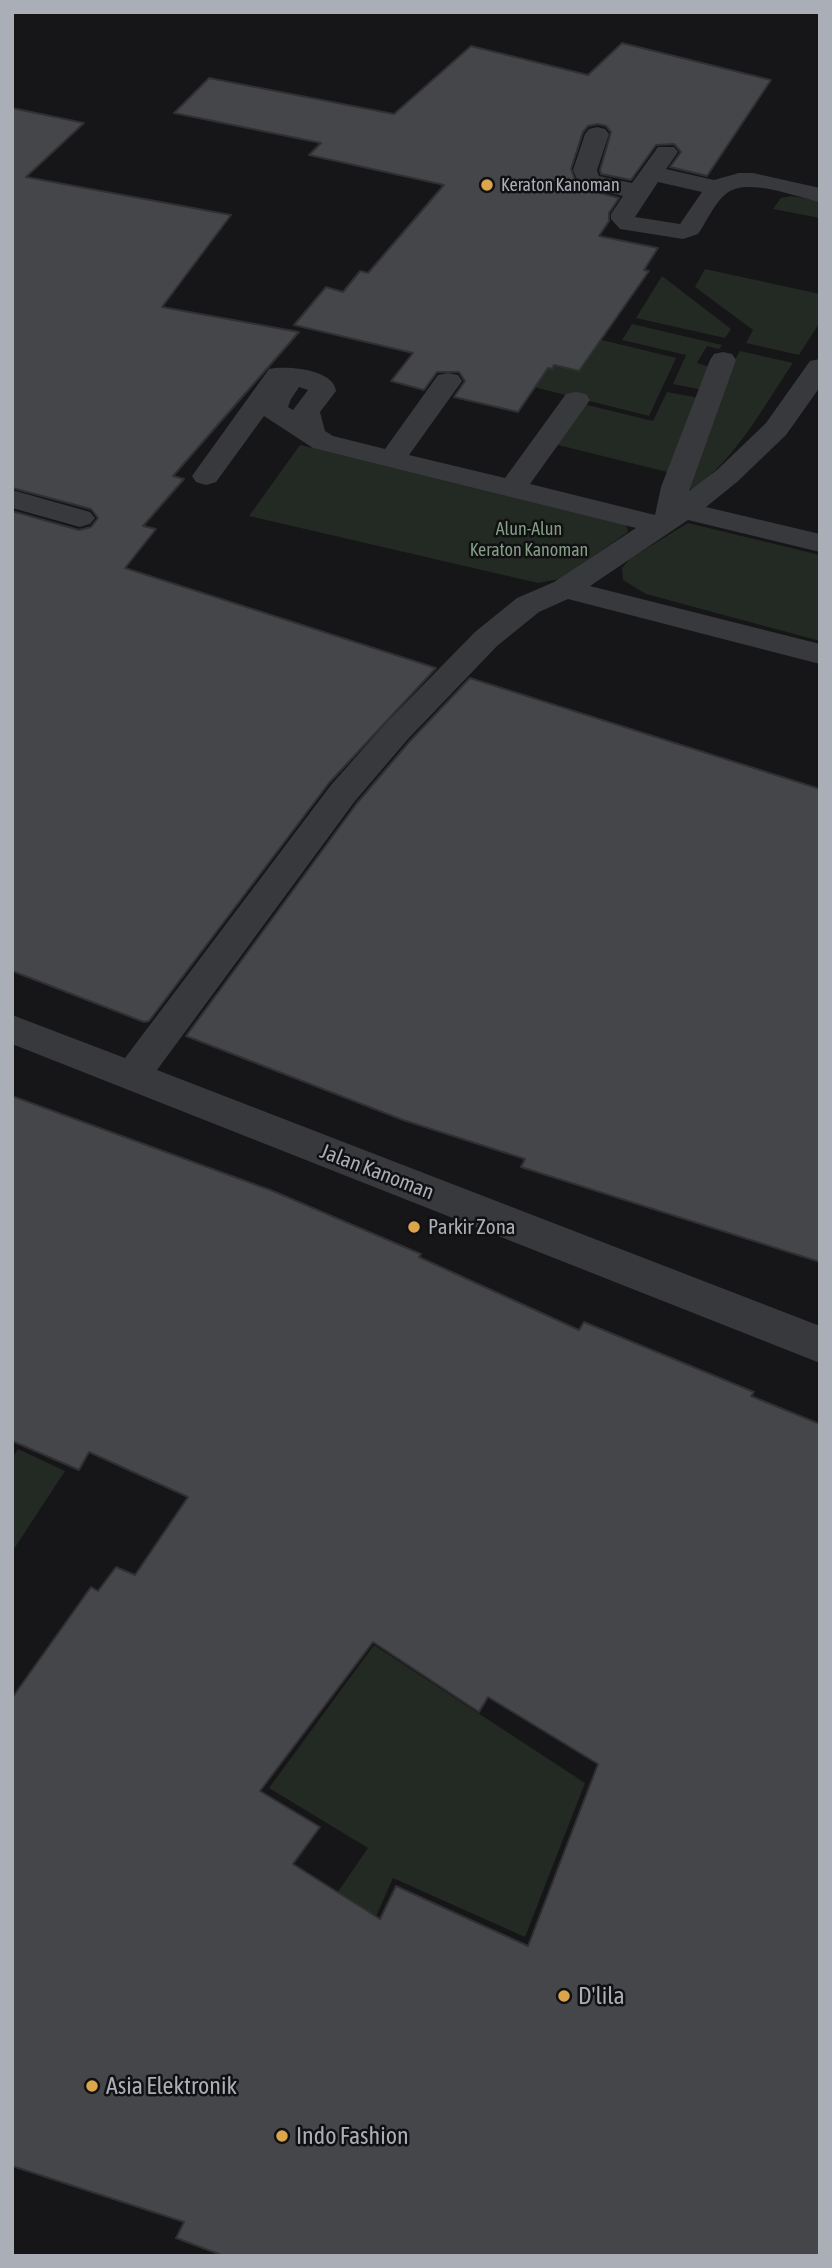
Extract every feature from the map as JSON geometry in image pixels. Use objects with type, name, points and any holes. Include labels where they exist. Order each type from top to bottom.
[{"type":"street","points":[[597,134],[592,158],[585,170],[589,181],[718,188]]},
{"type":"street","points":[[666,152],[623,214],[629,224],[683,232],[689,229],[718,188],[736,179],[748,179],[820,195]]},
{"type":"street","points":[[671,518],[675,487],[723,360]]},
{"type":"street","points":[[132,1076],[343,793],[397,731],[485,639],[528,605],[565,589],[671,518],[727,476],[776,429],[820,367]]},
{"type":"street","points":[[206,476],[289,369],[276,398],[274,410],[323,442],[512,489],[820,543]]},
{"type":"street","points":[[393,459],[448,381]]},
{"type":"street","points":[[512,489],[576,400]]},
{"type":"street","points":[[12,499],[80,518]]},
{"type":"street","points":[[565,589],[820,654]]},
{"type":"street","name":"Jalan Kanoman","points":[[12,1029],[820,1345]]},
{"type":"green space","points":[[791,196],[820,201],[820,218],[773,209],[781,198]]},
{"type":"green space","points":[[705,269],[820,294],[820,322],[799,355],[746,343],[753,330],[695,287]]},
{"type":"green space","points":[[662,276],[731,329],[725,338],[636,318]]},
{"type":"green space","points":[[632,324],[722,345],[719,349],[707,346],[697,363],[710,367],[703,390],[673,384],[686,355],[622,340]]},
{"type":"green space","points":[[549,327],[676,358],[649,416],[514,382]]},
{"type":"green space","points":[[740,351],[793,363],[736,447],[709,476],[693,489],[689,489],[731,366]]},
{"type":"green space","points":[[667,392],[699,398],[671,473],[554,444],[583,404],[653,421]]},
{"type":"green space","name":"Alun-Alun Keraton Kanoman","points":[[300,445],[616,518],[626,524],[628,532],[560,579],[538,583],[249,516]]},
{"type":"green space","name":"Alun-Alun Keraton Kanoman","points":[[688,523],[820,555],[820,641],[646,594],[623,580],[622,568],[631,558]]},
{"type":"green space","points":[[18,1449],[65,1471],[12,1552],[12,1458]]},
{"type":"green space","points":[[374,1645],[585,1783],[525,1937],[393,1878],[366,1939],[320,1918],[368,1848],[269,1788]]},
{"type":"building","points":[[622,43],[771,80],[707,176],[670,167],[681,152],[674,144],[656,145],[631,180],[601,174],[611,132],[606,126],[598,124],[588,126],[583,132],[571,169],[578,187],[619,198],[599,236],[658,248],[644,270],[649,271],[579,371],[554,365],[552,369],[548,368],[518,412],[454,397],[465,381],[459,372],[437,372],[424,390],[391,381],[413,353],[294,325],[326,287],[343,292],[360,271],[368,273],[444,185],[309,155],[321,143],[174,113],[209,78],[394,114],[471,46],[588,75]]},
{"type":"building","points":[[12,108],[84,123],[26,177],[231,215],[162,307],[299,332],[173,476],[184,479],[143,526],[156,529],[125,568],[436,668],[329,783],[149,1021],[144,1022],[12,971],[12,511],[79,530],[91,527],[98,518],[91,509],[12,488]]},
{"type":"building","points":[[470,678],[820,789],[820,1262],[521,1167],[525,1159],[403,1120],[186,1036],[357,803],[410,741]]},
{"type":"building","points":[[12,1096],[273,1191],[421,1254],[419,1257],[579,1330],[584,1322],[754,1392],[751,1396],[820,1424],[820,2256],[224,2256],[176,2238],[184,2222],[12,2166],[12,1698],[91,1587],[98,1591],[116,1567],[135,1575],[188,1497],[89,1452],[79,1470],[12,1441]],"holes":[[[373,1642],[479,1712],[488,1697],[598,1764],[528,1946],[396,1886],[380,1919],[293,1864],[320,1827],[260,1791]]]},
{"type":"place","name":"Keraton Kanoman","points":[[487,185]]},
{"type":"place","name":"Parkir Zona","points":[[414,1227]]},
{"type":"place","name":"D'lila","points":[[564,1996]]},
{"type":"place","name":"Asia Elektronik","points":[[92,2086]]},
{"type":"place","name":"Indo Fashion","points":[[282,2136]]}]
